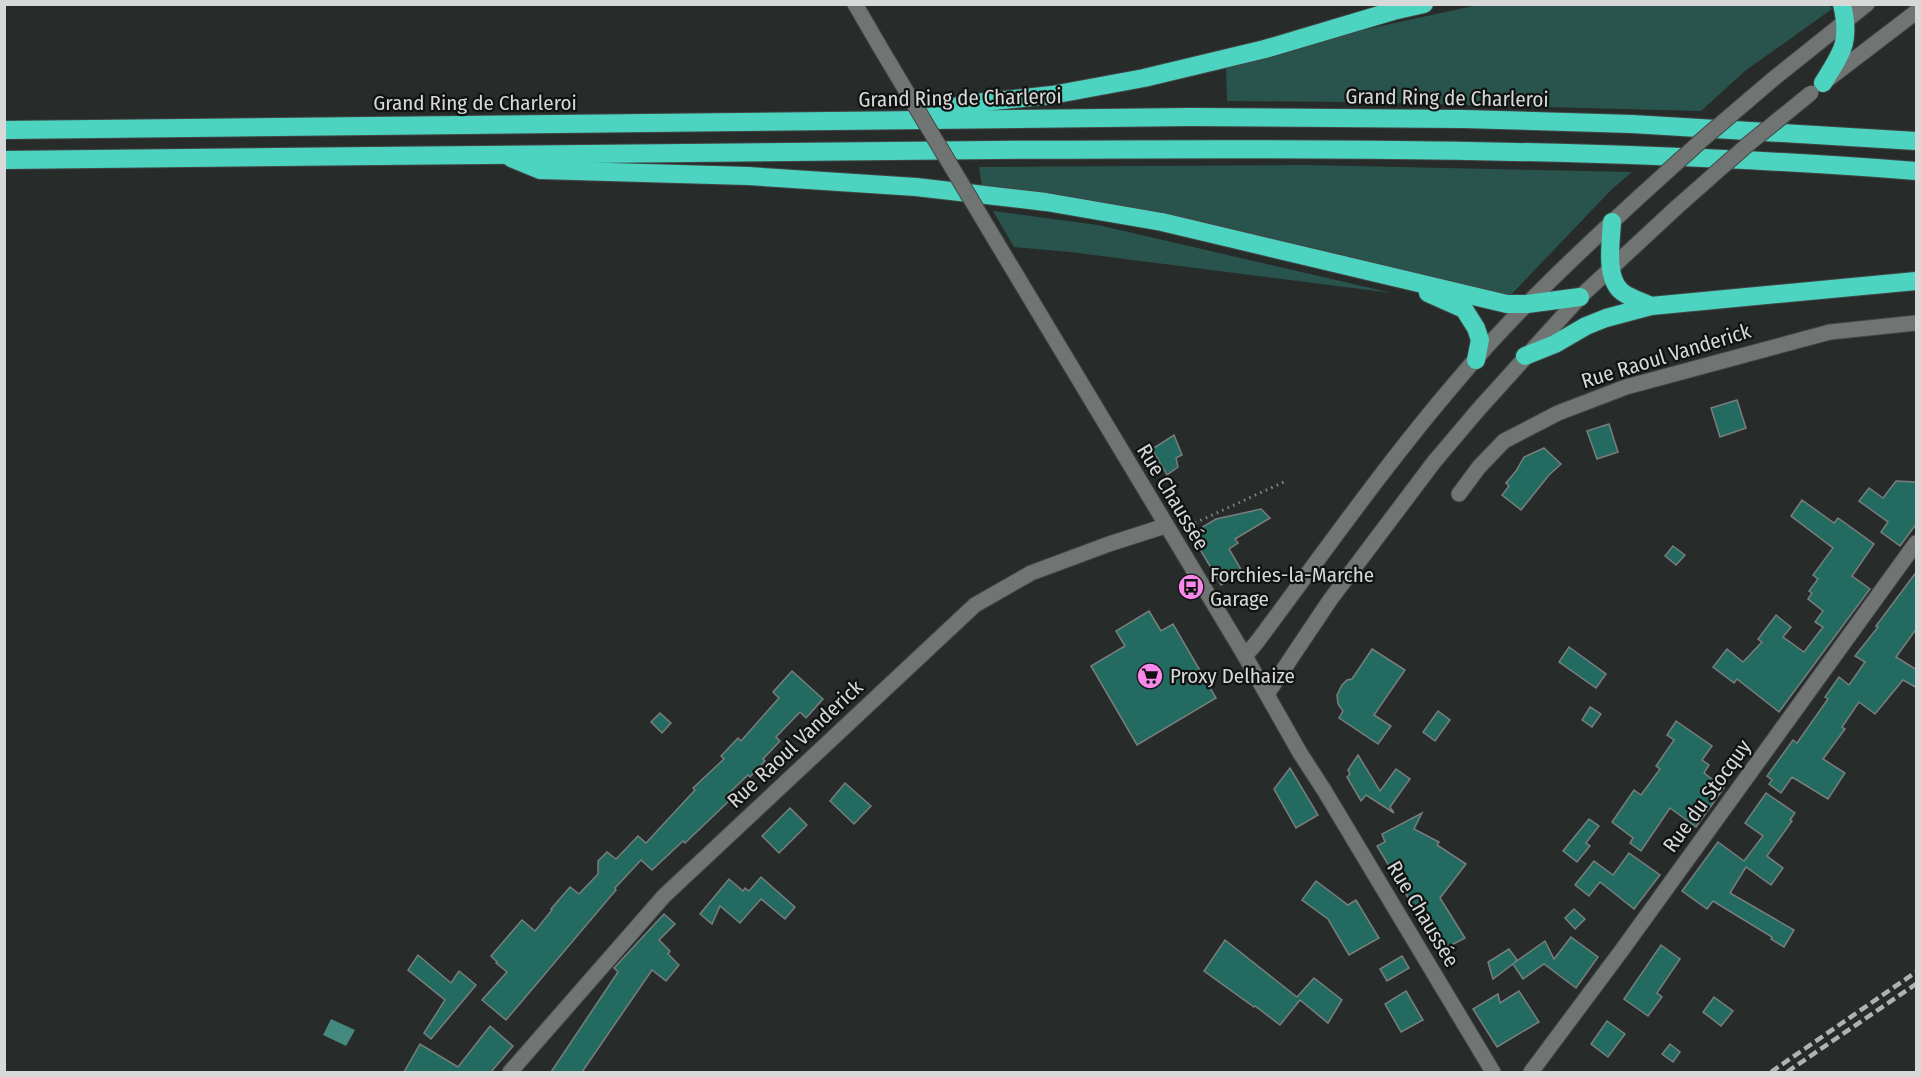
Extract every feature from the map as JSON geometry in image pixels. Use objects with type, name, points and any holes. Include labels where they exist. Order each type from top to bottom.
[{"type":"highway","points":[[902,122],[966,104],[1052,95],[1144,78],[1265,49],[1424,4]]},
{"type":"highway","points":[[1817,88],[1842,52],[1847,36],[1844,12]]},
{"type":"highway","name":"Grand Ring de Charleroi","points":[[4,130],[902,122],[1190,117],[1463,119],[1632,124],[1917,141]]},
{"type":"highway","points":[[4,160],[1181,148],[1468,150],[1634,155],[1917,171]]},
{"type":"highway","points":[[504,154],[540,170],[782,178],[916,187],[1046,202],[1162,222],[1507,304],[1527,304],[1580,297]]},
{"type":"highway","points":[[1612,222],[1610,269],[1621,291],[1651,306]]},
{"type":"highway","points":[[1388,276],[1464,309],[1476,328],[1480,340],[1476,360]]},
{"type":"highway","points":[[1525,356],[1555,344],[1586,326],[1606,318],[1651,306],[1917,281]]},
{"type":"main road","name":"Rue Chaussée","points":[[855,4],[1245,656],[1300,753],[1493,1072]]},
{"type":"main road","points":[[1245,656],[1413,433],[1527,304],[1702,139],[1772,80],[1844,12],[1867,4]]},
{"type":"main road","points":[[1267,694],[1330,600],[1434,462],[1525,356],[1580,297],[1746,146],[1817,88],[1917,12]]},
{"type":"main road","name":"Rue Raoul Vanderick","points":[[1459,494],[1479,467],[1504,441],[1558,413],[1626,387],[1830,332],[1917,323]]},
{"type":"main road","name":"Rue Raoul Vanderick","points":[[510,1072],[664,896],[975,605],[1031,573],[1109,544],[1168,530]]},
{"type":"main road","name":"Rue du Stocquy","points":[[1531,1072],[1917,543]]},
{"type":"path","points":[[1168,530],[1286,481]]},
{"type":"shaded area","points":[[1828,4],[1832,9],[1745,71],[1701,111],[1227,101],[1226,66],[1339,35],[1478,5]]},
{"type":"shaded area","points":[[1307,165],[1632,172],[1611,190],[1508,298],[1348,256],[1166,214],[982,186],[979,167]]},
{"type":"shaded area","points":[[993,211],[1098,225],[1392,293],[1070,252],[1014,247]]},
{"type":"shaded area","points":[[331,1019],[355,1030],[346,1046],[323,1035]]},
{"type":"building","points":[[1737,400],[1746,428],[1720,437],[1711,408]]},
{"type":"building","points":[[1609,424],[1618,452],[1597,459],[1587,431]]},
{"type":"building","points":[[1174,435],[1182,455],[1176,458],[1178,467],[1167,475],[1152,449]]},
{"type":"building","points":[[1544,448],[1561,464],[1549,475],[1521,510],[1502,495],[1509,486],[1506,483],[1524,457]]},
{"type":"building","points":[[1896,481],[1917,482],[1917,523],[1900,546],[1881,532],[1888,522],[1859,501],[1869,488],[1883,498]]},
{"type":"building","points":[[1802,500],[1834,523],[1838,518],[1874,544],[1852,576],[1870,589],[1779,712],[1737,679],[1734,683],[1713,667],[1727,649],[1743,662],[1762,642],[1758,639],[1776,615],[1791,627],[1783,637],[1804,652],[1823,627],[1815,622],[1823,611],[1808,599],[1812,593],[1809,591],[1818,579],[1813,575],[1833,548],[1791,516]]},
{"type":"building","points":[[1261,509],[1270,518],[1235,539],[1238,543],[1229,549],[1242,571],[1221,585],[1191,534],[1216,519]]},
{"type":"building","points":[[1673,546],[1685,555],[1676,565],[1665,556]]},
{"type":"building","points":[[1917,571],[1917,628],[1896,657],[1917,670],[1917,688],[1903,680],[1875,714],[1859,702],[1842,727],[1845,729],[1823,759],[1845,773],[1828,799],[1792,777],[1781,793],[1769,784],[1772,780],[1767,776],[1793,740],[1797,743],[1828,699],[1825,697],[1839,677],[1849,685],[1865,662],[1855,656]]},
{"type":"building","name":"Proxy Delhaize","points":[[1149,611],[1161,631],[1173,624],[1216,698],[1137,745],[1091,666],[1125,646],[1116,631]]},
{"type":"building","points":[[1569,647],[1606,674],[1596,688],[1559,662]]},
{"type":"building","points":[[1372,649],[1405,670],[1374,715],[1391,726],[1378,744],[1339,718],[1343,711],[1338,704],[1337,695],[1342,685],[1352,679]]},
{"type":"building","points":[[792,671],[823,699],[806,718],[800,712],[776,737],[780,741],[763,759],[765,761],[750,777],[748,775],[725,797],[729,801],[685,843],[683,841],[652,870],[641,860],[615,888],[616,890],[506,1020],[482,1000],[507,972],[491,956],[522,920],[535,931],[570,887],[579,894],[598,874],[598,861],[607,852],[616,859],[638,836],[646,843],[695,790],[693,788],[724,759],[721,756],[738,738],[741,741],[779,698],[773,692]]},
{"type":"building","points":[[1590,707],[1601,714],[1592,727],[1582,720]]},
{"type":"building","points":[[1438,711],[1450,720],[1435,741],[1423,732]]},
{"type":"building","points":[[660,713],[671,723],[662,733],[651,722]]},
{"type":"building","points":[[1676,721],[1712,746],[1702,760],[1709,765],[1704,773],[1724,788],[1696,827],[1670,808],[1641,851],[1630,843],[1633,838],[1612,822],[1634,790],[1641,795],[1660,769],[1656,766],[1674,740],[1667,735]]},
{"type":"building","points":[[1358,755],[1380,791],[1396,769],[1410,779],[1390,807],[1394,813],[1366,795],[1361,801],[1347,777],[1350,774],[1348,770]]},
{"type":"building","points":[[1290,768],[1318,815],[1296,828],[1274,789]]},
{"type":"building","points":[[845,783],[871,806],[854,824],[830,801]]},
{"type":"building","points":[[1766,793],[1795,813],[1790,820],[1792,821],[1767,856],[1783,868],[1771,885],[1746,867],[1730,893],[1794,930],[1784,947],[1771,939],[1772,937],[1713,901],[1707,909],[1682,891],[1718,842],[1744,861],[1763,836],[1745,823]]},
{"type":"building","points":[[790,808],[807,825],[779,853],[762,836]]},
{"type":"building","points":[[1422,813],[1414,829],[1439,842],[1437,845],[1466,864],[1440,898],[1465,938],[1444,949],[1439,949],[1377,846],[1385,842],[1382,834]]},
{"type":"building","points":[[1589,819],[1599,826],[1586,843],[1590,846],[1577,862],[1563,851]]},
{"type":"building","points":[[1629,853],[1660,875],[1634,909],[1600,882],[1589,896],[1575,885],[1594,861],[1613,875]]},
{"type":"building","points":[[761,877],[795,907],[785,919],[761,899],[740,923],[720,906],[712,924],[700,914],[729,879],[743,891],[745,888],[749,891]]},
{"type":"building","points":[[1316,881],[1348,905],[1356,900],[1379,938],[1349,955],[1328,919],[1302,900]]},
{"type":"building","points":[[1574,909],[1585,919],[1575,929],[1565,918]]},
{"type":"building","points":[[664,914],[675,924],[659,940],[679,965],[666,981],[652,970],[582,1072],[551,1072],[618,972],[614,968]]},
{"type":"building","points":[[1571,937],[1598,957],[1576,988],[1544,964],[1523,979],[1513,964],[1493,979],[1488,962],[1509,949],[1517,960],[1514,963],[1545,941],[1554,959]]},
{"type":"building","points":[[1225,940],[1297,997],[1314,978],[1342,1000],[1328,1023],[1300,1000],[1280,1025],[1204,971]]},
{"type":"building","points":[[1661,945],[1680,959],[1657,993],[1662,997],[1648,1016],[1624,999]]},
{"type":"building","points":[[418,955],[451,983],[459,971],[476,985],[431,1039],[424,1033],[445,1000],[408,970]]},
{"type":"building","points":[[1402,956],[1409,968],[1387,981],[1380,969]]},
{"type":"building","points":[[1406,991],[1423,1020],[1401,1032],[1385,1004]]},
{"type":"building","points":[[1519,991],[1539,1022],[1497,1047],[1473,1009],[1498,994],[1500,1003]]},
{"type":"building","points":[[1714,997],[1733,1011],[1721,1026],[1703,1012]]},
{"type":"building","points":[[1607,1021],[1625,1034],[1608,1057],[1591,1044]]},
{"type":"building","points":[[490,1026],[513,1046],[491,1072],[404,1072],[420,1044],[458,1067]]},
{"type":"building","points":[[1670,1044],[1680,1052],[1673,1062],[1662,1054]]},
{"type":"railway","points":[[1771,1072],[1916,972]]},
{"type":"railway","points":[[1787,1072],[1916,984]]},
{"type":"place","name":"Forchies-la-Marche Garage","points":[[1191,587]]},
{"type":"place","name":"Proxy Delhaize","points":[[1150,676]]}]
